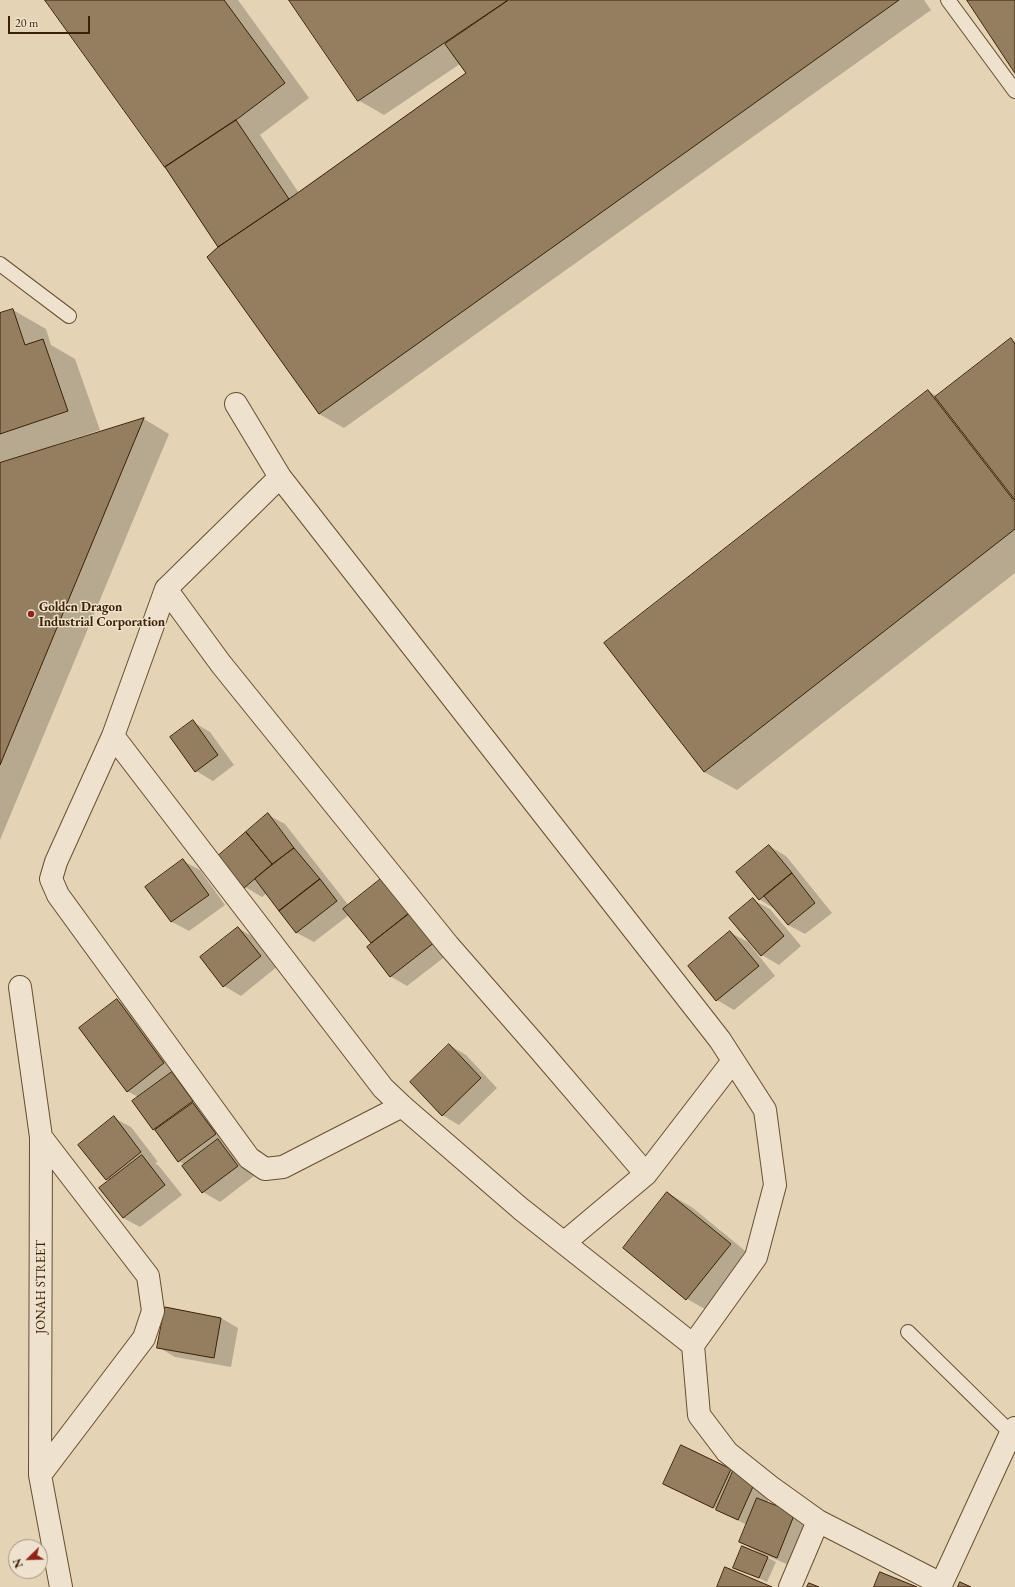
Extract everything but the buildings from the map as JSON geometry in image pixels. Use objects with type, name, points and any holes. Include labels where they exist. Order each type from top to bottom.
[{"type":"street","points":[[236,404],[280,477],[720,1040],[766,1110],[775,1185],[756,1257],[693,1345],[699,1415],[727,1452],[772,1488],[818,1521],[941,1586],[1013,1430]]},
{"type":"street","points":[[280,477],[166,589],[113,736],[56,862],[51,879],[63,901],[249,1158],[265,1169],[283,1167],[402,1106]]},
{"type":"street","points":[[166,589],[221,664],[448,946],[646,1174]]},
{"type":"street","points":[[113,736],[383,1088],[521,1209],[565,1242],[693,1345]]},
{"type":"street","name":"JONAH STREET","points":[[20,987],[41,1137],[40,1475],[61,1587]]},
{"type":"street","points":[[565,1242],[646,1174],[733,1061]]},
{"type":"street","points":[[40,1475],[144,1338],[153,1311],[148,1276],[41,1137]]},
{"type":"street","points":[[790,1587],[818,1521]]},
{"type":"lane","points":[[948,0],[1015,91]]},
{"type":"lane","points":[[0,264],[69,316]]},
{"type":"lane","points":[[908,1332],[1013,1430]]},
{"type":"place","name":"Golden Dragon Industrial Corporation","points":[[31,614]]}]
